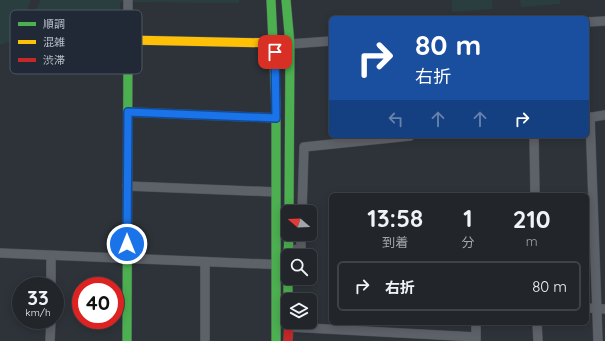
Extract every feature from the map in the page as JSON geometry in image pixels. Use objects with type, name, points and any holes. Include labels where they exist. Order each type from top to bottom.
[{"type":"street","points":[[271,0],[274,42],[276,118],[276,341]]},
{"type":"street","points":[[286,0],[290,44],[290,205]]},
{"type":"street","points":[[589,22],[605,21]]},
{"type":"street","points":[[142,40],[274,42]]},
{"type":"street","points":[[290,44],[329,41]]},
{"type":"street","points":[[127,341],[128,74]]},
{"type":"street","points":[[128,112],[276,118]]},
{"type":"street","points":[[598,341],[602,309],[589,117],[605,115]]},
{"type":"street","points":[[302,205],[304,147],[391,138]]},
{"type":"street","points":[[534,138],[535,193]]},
{"type":"street","points":[[127,186],[276,192]]},
{"type":"street","points":[[0,253],[281,265]]},
{"type":"street","points":[[51,256],[51,277]]},
{"type":"street","points":[[205,262],[205,341]]},
{"type":"street","points":[[589,308],[602,309]]},
{"type":"street","points":[[317,327],[476,339],[476,325]]},
{"type":"street","points":[[537,325],[538,341]]},
{"type":"street","points":[[50,329],[50,341]]},
{"type":"street","points":[[288,329],[288,341]]},
{"type":"shaded area","points":[[0,0],[31,0],[27,10],[10,10],[10,41],[0,45]]},
{"type":"shaded area","points":[[40,0],[239,0],[239,3],[120,2],[120,10],[36,10]]},
{"type":"shaded area","points":[[452,0],[492,0],[492,9],[452,12]]},
{"type":"shaded area","points":[[520,0],[560,0],[561,4],[521,7]]},
{"type":"traffic: fast","points":[[271,0],[276,105],[276,341]]},
{"type":"traffic: fast","points":[[286,0],[290,44],[289,205]]},
{"type":"traffic: fast","points":[[127,341],[128,74]]},
{"type":"traffic: fast","points":[[288,249],[289,241]]},
{"type":"traffic: fast","points":[[288,285],[288,293]]},
{"type":"traffic: slow","points":[[142,40],[274,43]]},
{"type":"traffic: jam","points":[[288,341],[289,329]]},
{"type":"route","points":[[127,244],[128,112],[276,118],[275,52]]}]
